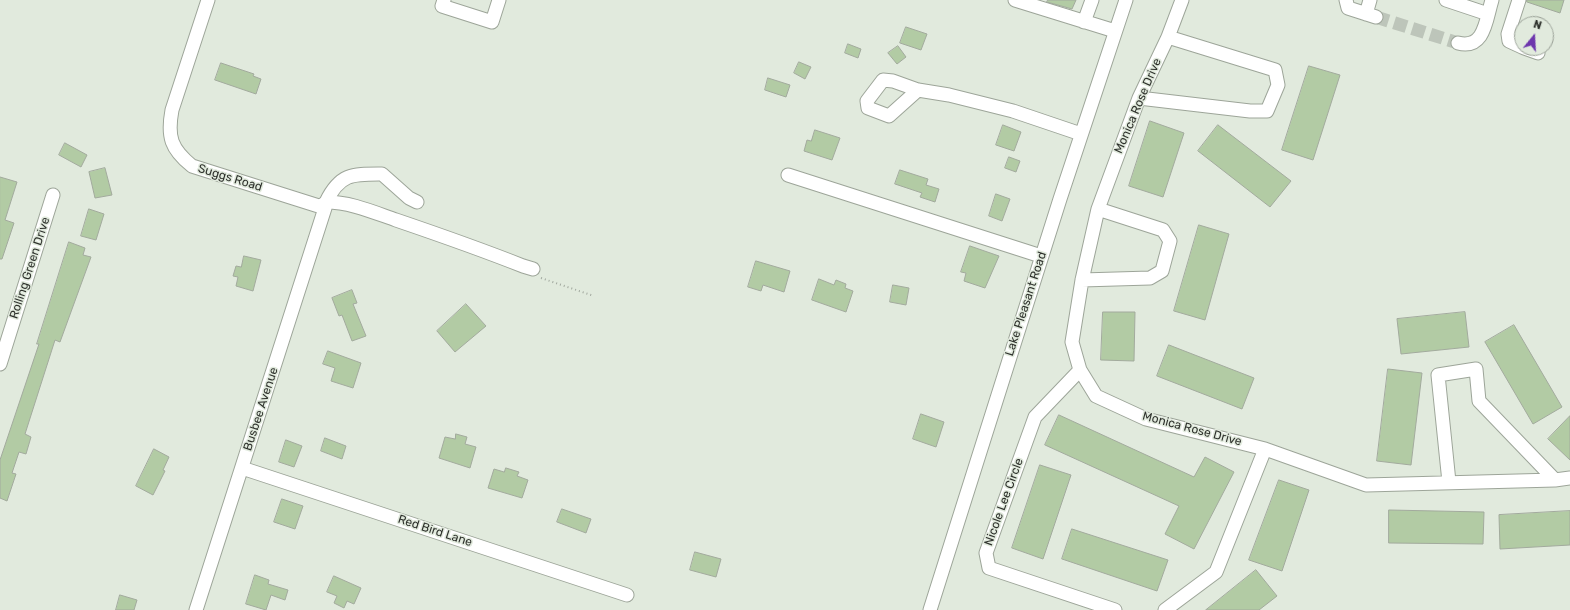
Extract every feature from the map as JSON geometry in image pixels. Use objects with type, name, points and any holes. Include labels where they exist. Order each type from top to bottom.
[{"type":"street","name":"Suggs Road","points":[[208,0],[172,110],[170,125],[172,142],[179,155],[192,166],[324,205],[337,202],[370,210],[446,236],[533,269]]},
{"type":"street","points":[[444,0],[442,6],[492,22],[499,0]]},
{"type":"street","points":[[1015,0],[1115,31]]},
{"type":"street","points":[[1084,22],[1092,0]]},
{"type":"street","name":"Lake Pleasant Road","points":[[930,610],[1041,256],[1126,0]]},
{"type":"street","name":"Monica Rose Drive","points":[[1182,0],[1168,37],[1138,98],[1098,209],[1082,280],[1072,342],[1080,370],[1096,396],[1146,419],[1265,449],[1366,485],[1555,480],[1570,478]]},
{"type":"street","points":[[1346,0],[1348,8],[1371,15],[1370,0]]},
{"type":"street","points":[[1446,0],[1488,14]]},
{"type":"street","points":[[1458,43],[1468,45],[1476,41],[1483,30],[1492,0]]},
{"type":"street","points":[[1514,16],[1520,0]]},
{"type":"street","points":[[1514,17],[1508,34],[1509,40],[1514,45]]},
{"type":"street","points":[[1138,98],[1250,111],[1267,111],[1278,85],[1275,70],[1168,37]]},
{"type":"street","points":[[918,90],[949,95],[1013,111],[1081,134]]},
{"type":"street","name":"Busbee Avenue","points":[[196,610],[324,205],[332,190],[342,179],[352,174],[382,174],[409,198],[417,202]]},
{"type":"street","points":[[788,175],[1041,256]]},
{"type":"street","name":"Rolling Green Drive","points":[[0,364],[53,195]]},
{"type":"street","points":[[1082,280],[1150,278],[1162,271],[1170,241],[1163,230],[1098,209]]},
{"type":"street","points":[[1449,482],[1438,375],[1476,369],[1479,401],[1555,480]]},
{"type":"street","name":"Nicole Lee Circle","points":[[1080,370],[1035,417],[986,553],[990,568],[1115,610]]},
{"type":"street","points":[[1165,610],[1216,572],[1265,449]]},
{"type":"street","name":"Red Bird Lane","points":[[242,468],[627,595]]},
{"type":"building","points":[[1048,0],[1076,0],[1072,9],[1047,2]]},
{"type":"building","points":[[1527,0],[1564,0],[1560,13],[1527,2]]},
{"type":"building","points":[[906,27],[927,34],[921,50],[900,43]]},
{"type":"building","points":[[848,44],[861,49],[858,58],[845,53]]},
{"type":"building","points":[[898,46],[906,57],[897,64],[888,53]]},
{"type":"building","points":[[799,62],[811,67],[805,79],[794,73]]},
{"type":"building","points":[[221,63],[254,74],[253,76],[261,79],[256,94],[215,80]]},
{"type":"building","points":[[1309,66],[1340,75],[1313,160],[1282,150]]},
{"type":"building","points":[[768,78],[790,85],[786,97],[765,90]]},
{"type":"building","points":[[1150,121],[1184,133],[1163,197],[1129,186]]},
{"type":"building","points":[[1003,125],[1021,132],[1014,151],[996,145]]},
{"type":"building","points":[[1218,125],[1291,181],[1270,207],[1198,151]]},
{"type":"building","points":[[815,130],[840,138],[832,160],[804,151],[807,140],[811,141]]},
{"type":"building","points":[[65,143],[87,155],[81,167],[59,155]]},
{"type":"building","points":[[1009,157],[1020,161],[1016,172],[1005,168]]},
{"type":"building","points":[[105,168],[112,195],[95,198],[89,172]]},
{"type":"building","points":[[900,170],[928,179],[926,185],[939,189],[935,202],[920,197],[922,193],[895,184]]},
{"type":"building","points":[[0,177],[17,182],[5,220],[14,223],[2,259],[0,259]]},
{"type":"building","points":[[996,194],[1010,199],[1002,221],[989,216]]},
{"type":"building","points":[[89,209],[104,214],[96,240],[81,236]]},
{"type":"building","points":[[1199,225],[1229,234],[1205,320],[1174,311]]},
{"type":"building","points":[[69,242],[85,248],[83,255],[91,257],[60,342],[55,340],[25,434],[31,437],[26,454],[19,452],[12,473],[16,474],[7,501],[0,498],[0,460],[39,344],[37,344]]},
{"type":"building","points":[[970,246],[999,256],[985,288],[964,281],[966,273],[961,272]]},
{"type":"building","points":[[244,256],[261,260],[253,291],[236,286],[238,277],[233,276],[236,266],[241,267]]},
{"type":"building","points":[[756,261],[790,271],[784,292],[763,285],[761,291],[748,287]]},
{"type":"building","points":[[819,279],[834,285],[836,280],[846,284],[845,288],[853,291],[846,312],[812,300]]},
{"type":"building","points":[[893,285],[909,288],[906,305],[890,302]]},
{"type":"building","points":[[352,290],[357,303],[353,304],[366,336],[352,341],[342,315],[339,316],[332,298]]},
{"type":"building","points":[[466,304],[486,326],[455,352],[437,331]]},
{"type":"building","points":[[1103,312],[1135,312],[1134,361],[1101,360]]},
{"type":"building","points":[[1465,312],[1469,347],[1401,354],[1397,319]]},
{"type":"building","points":[[1514,325],[1562,407],[1533,424],[1485,342]]},
{"type":"building","points":[[1169,345],[1254,378],[1242,409],[1157,376]]},
{"type":"building","points":[[328,351],[361,363],[353,388],[331,381],[335,368],[323,364]]},
{"type":"building","points":[[1388,369],[1422,373],[1411,465],[1377,461]]},
{"type":"building","points":[[921,414],[944,422],[936,447],[913,439]]},
{"type":"building","points":[[1059,415],[1194,477],[1205,457],[1234,472],[1194,549],[1165,534],[1179,506],[1045,445]]},
{"type":"building","points":[[1570,416],[1570,460],[1548,439]]},
{"type":"building","points":[[456,434],[467,437],[465,444],[476,447],[470,468],[439,458],[445,437],[455,439]]},
{"type":"building","points":[[325,438],[346,446],[342,459],[321,451]]},
{"type":"building","points":[[286,440],[302,446],[294,467],[279,462]]},
{"type":"building","points":[[154,449],[169,457],[163,470],[165,471],[153,495],[136,486]]},
{"type":"building","points":[[1040,465],[1071,475],[1043,559],[1012,548]]},
{"type":"building","points":[[506,468],[519,472],[517,476],[528,480],[522,498],[488,488],[494,469],[504,472]]},
{"type":"building","points":[[1279,480],[1309,490],[1282,571],[1249,560]]},
{"type":"building","points":[[282,499],[303,506],[295,529],[274,522]]},
{"type":"building","points":[[562,509],[591,519],[586,533],[557,522]]},
{"type":"building","points":[[1389,510],[1484,512],[1483,544],[1389,543]]},
{"type":"building","points":[[1570,511],[1570,545],[1500,549],[1499,515]]},
{"type":"building","points":[[1072,529],[1168,560],[1157,591],[1062,559]]},
{"type":"building","points":[[695,552],[721,559],[716,577],[690,570]]},
{"type":"building","points":[[1256,570],[1277,596],[1259,610],[1206,610]]},
{"type":"building","points":[[255,575],[269,580],[268,584],[288,590],[285,600],[271,595],[266,610],[246,604]]},
{"type":"building","points":[[334,576],[361,588],[354,604],[347,601],[344,608],[334,603],[337,596],[327,592]]},
{"type":"building","points":[[120,595],[137,600],[134,610],[116,610]]},
{"type":"tunnel","points":[[1376,17],[1458,43]]}]
